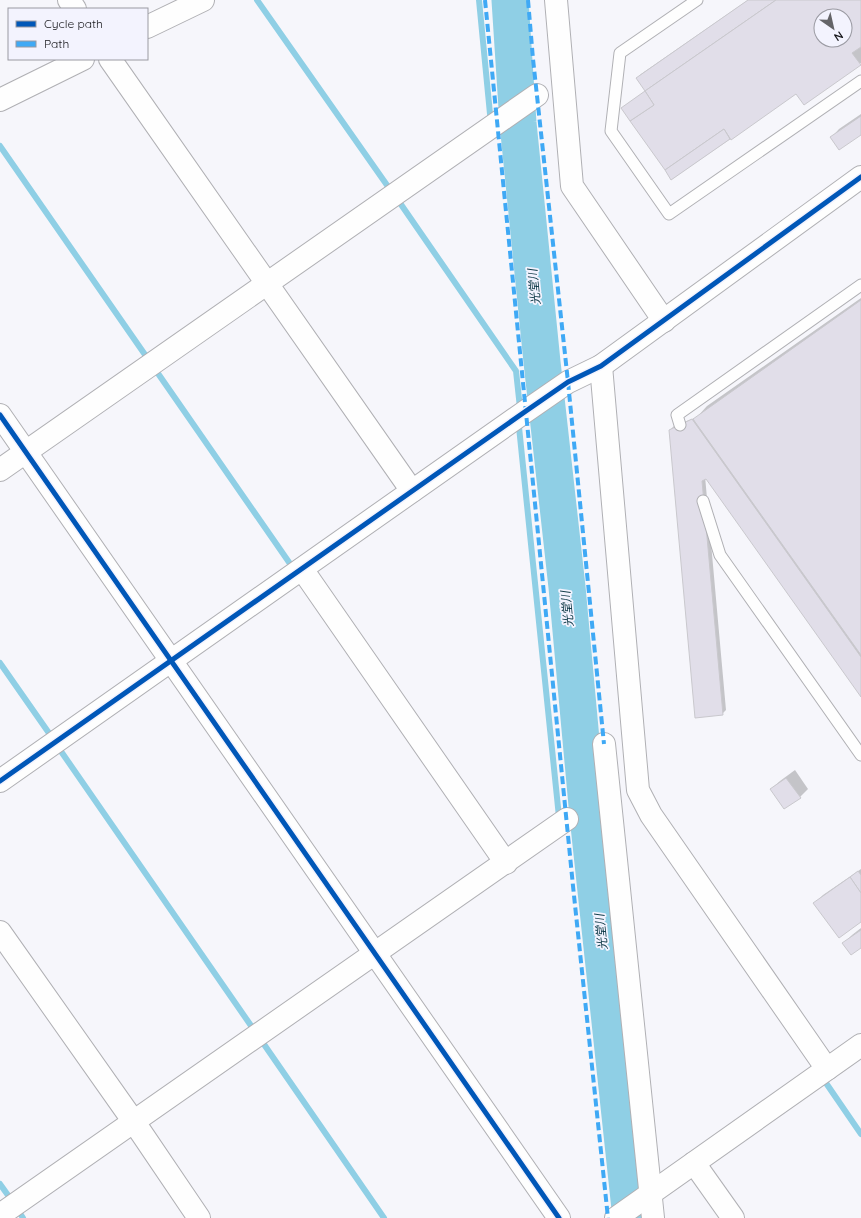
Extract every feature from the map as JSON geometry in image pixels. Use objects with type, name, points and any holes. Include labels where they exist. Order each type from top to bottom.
[{"type":"street","points":[[69,0],[75,8]]},
{"type":"street","points":[[148,27],[203,0]]},
{"type":"street","points":[[556,0],[572,186],[664,321]]},
{"type":"street","points":[[0,100],[81,60]]},
{"type":"street","points":[[111,60],[412,491]]},
{"type":"street","points":[[0,470],[537,95]]},
{"type":"street","points":[[0,781],[526,411],[568,382],[601,366],[861,177]]},
{"type":"street","points":[[601,366],[638,790],[651,815],[827,1069]]},
{"type":"street","points":[[0,415],[559,1218]]},
{"type":"street","points":[[302,569],[506,863]]},
{"type":"street","points":[[604,744],[652,1218]]},
{"type":"street","points":[[0,1216],[567,820]]},
{"type":"street","points":[[0,932],[134,1122],[199,1218]]},
{"type":"street","points":[[616,1218],[861,1045]]},
{"type":"street","points":[[694,1163],[733,1218]]},
{"type":"lane","points":[[697,0],[620,53],[611,131],[670,214],[861,82]]},
{"type":"lane","points":[[680,425],[677,415],[861,285]]},
{"type":"lane","points":[[703,501],[720,555],[861,755]]},
{"type":"building","points":[[748,0],[776,0],[645,91],[636,78]]},
{"type":"building","points":[[776,0],[861,0],[861,47],[852,53],[861,65],[804,105],[796,94],[731,140],[724,129],[665,170],[630,121],[654,105],[645,91]]},
{"type":"building","points":[[645,91],[654,105],[630,121],[621,108]]},
{"type":"building","points":[[861,116],[861,135],[839,150],[830,137]]},
{"type":"building","points":[[724,129],[730,139],[671,180],[665,170]]},
{"type":"building","points":[[861,300],[861,655],[693,419]]},
{"type":"building","points":[[692,419],[861,657],[861,697],[706,479],[702,481],[723,715],[695,718],[669,430]]},
{"type":"building","points":[[786,778],[801,798],[784,809],[770,789]]},
{"type":"building","points":[[858,871],[861,875],[861,893],[850,877]]},
{"type":"building","points":[[850,877],[861,893],[861,922],[839,938],[813,903]]},
{"type":"building","points":[[861,930],[861,948],[851,955],[842,943]]},
{"type":"waterway","points":[[257,0],[389,188]]},
{"type":"waterway","points":[[479,0],[490,114]]},
{"type":"waterway","name":"光堂川","points":[[510,0],[518,123],[542,362],[567,587],[588,816],[631,1218]]},
{"type":"waterway","points":[[504,132],[518,123]]},
{"type":"waterway","points":[[0,146],[148,359]]},
{"type":"waterway","points":[[400,203],[516,371],[520,408]]},
{"type":"waterway","points":[[157,372],[293,568]]},
{"type":"waterway","points":[[519,427],[559,817]]},
{"type":"waterway","points":[[0,663],[51,736]]},
{"type":"waterway","points":[[58,747],[254,1030]]},
{"type":"waterway","points":[[261,1040],[384,1218]]},
{"type":"waterway","points":[[826,1083],[861,1134]]},
{"type":"waterway","points":[[0,1184],[10,1198]]},
{"type":"waterway","points":[[18,1210],[23,1218]]},
{"type":"marked path","points":[[485,0],[573,886],[608,1218]]},
{"type":"marked path","points":[[528,0],[604,744]]},
{"type":"cycle path","points":[[0,781],[526,411],[568,382],[601,366],[861,177]]},
{"type":"cycle path","points":[[0,415],[559,1218]]}]
